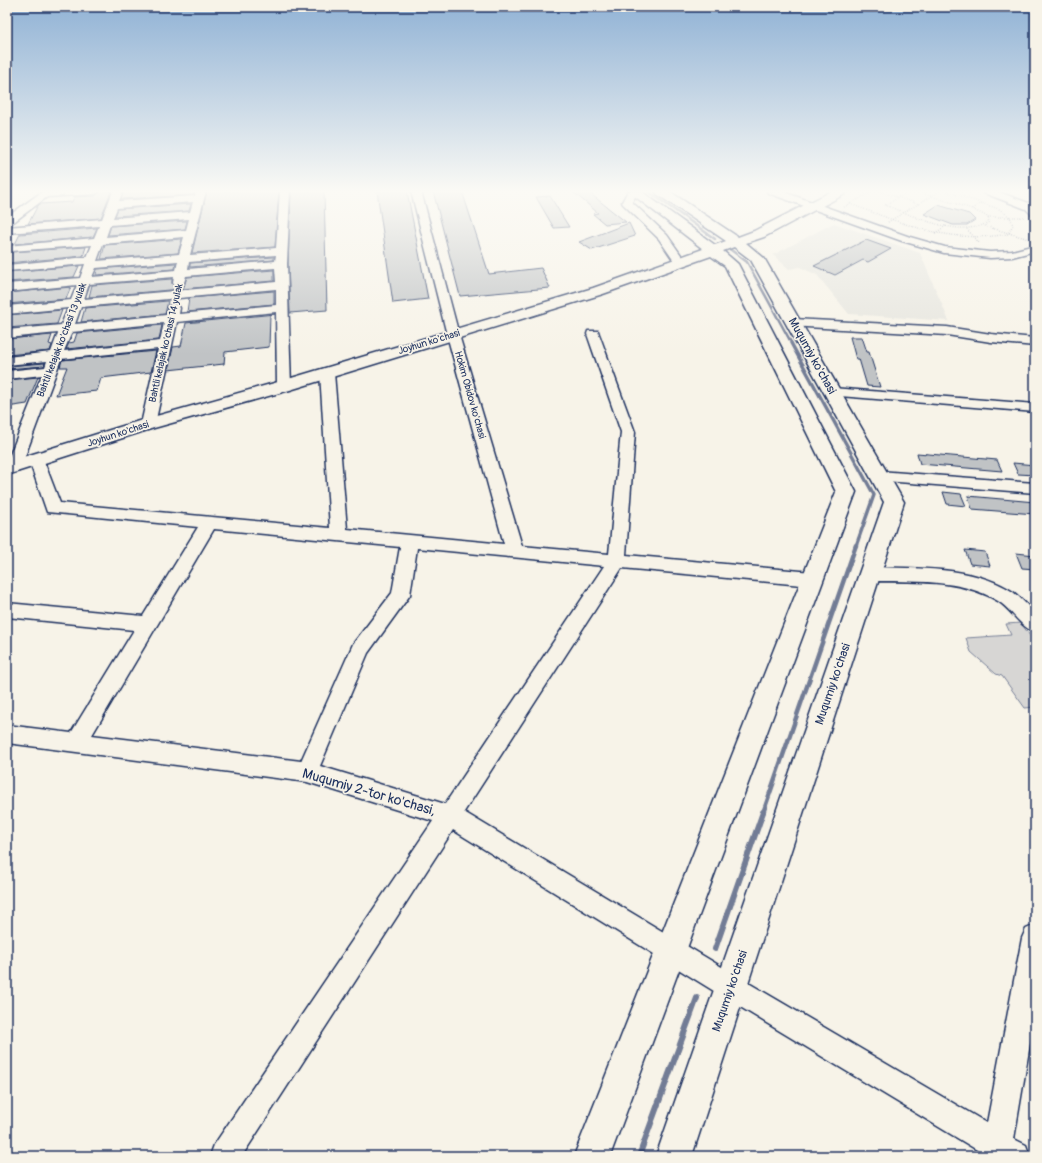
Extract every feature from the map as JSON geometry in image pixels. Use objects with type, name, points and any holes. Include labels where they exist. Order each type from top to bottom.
[{"type":"main road","name":"Joyhun ko'chasi","points":[[10,468],[148,424],[284,386],[598,291],[725,246]]},
{"type":"main road","name":"Muqumiy ko'chasi","points":[[674,1156],[894,502],[757,258],[725,246]]},
{"type":"main road","points":[[592,1156],[846,492],[731,264],[725,246]]},
{"type":"street","points":[[11,248],[41,245]]},
{"type":"street","name":"Bahtli kelajak ko'chasi 13 yulak","points":[[10,468],[51,370],[97,245]]},
{"type":"street","name":"Bahtli kelajak ko'chasi 14 yulak","points":[[148,424],[188,245]]},
{"type":"street","points":[[282,245],[281,264],[284,386]]},
{"type":"street","name":"Hokim Obidov ko'chasi","points":[[430,245],[453,335],[515,551]]},
{"type":"street","points":[[669,245],[680,262]]},
{"type":"street","points":[[926,245],[944,250],[990,255],[1012,254],[1035,248]]},
{"type":"street","points":[[7,268],[282,251]]},
{"type":"street","points":[[7,288],[281,264]]},
{"type":"street","points":[[7,310],[282,285]]},
{"type":"street","points":[[7,334],[283,308]]},
{"type":"street","points":[[793,323],[946,331],[991,338],[1035,342]]},
{"type":"street","points":[[225,1156],[617,561],[628,432],[593,334]]},
{"type":"street","points":[[7,361],[166,344]]},
{"type":"street","points":[[7,375],[51,370]]},
{"type":"street","points":[[327,373],[339,535]]},
{"type":"street","points":[[832,392],[1035,408]]},
{"type":"street","points":[[37,460],[53,508],[812,580]]},
{"type":"street","points":[[879,476],[1035,488]]},
{"type":"street","points":[[76,743],[209,522]]},
{"type":"street","points":[[307,772],[360,649],[401,596],[410,541]]},
{"type":"street","points":[[870,574],[946,577],[972,581],[1005,597],[1035,625]]},
{"type":"street","points":[[7,610],[147,624]]},
{"type":"street","name":"Muqumiy 2-tor ko'chasi,","points":[[7,734],[307,772],[450,816],[671,949],[731,987],[1007,1151]]},
{"type":"street","points":[[1007,1151],[1035,938]]},
{"type":"path","points":[[981,245],[990,255]]},
{"type":"shaded area","points":[[792,245],[898,245],[920,253],[949,321],[849,314],[817,275],[800,267],[789,269],[773,255]]},
{"type":"shaded area","points":[[1021,623],[1035,643],[1035,707],[1025,708],[1002,676],[996,674],[971,652],[966,638],[1011,635],[1006,624]]},
{"type":"building","points":[[105,245],[180,245],[178,253],[101,259]]},
{"type":"building","points":[[194,245],[275,245],[275,247],[192,253]]},
{"type":"building","points":[[289,245],[325,245],[327,310],[290,313]]},
{"type":"building","points":[[385,245],[418,245],[428,299],[393,303]]},
{"type":"building","points":[[447,245],[480,245],[489,274],[541,268],[550,288],[460,296]]},
{"type":"building","points":[[584,245],[607,245],[592,250]]},
{"type":"building","points":[[855,245],[881,245],[891,249],[868,262],[863,260],[835,275],[814,266]]},
{"type":"building","points":[[86,247],[83,256],[7,263],[11,252]]},
{"type":"building","points":[[274,257],[274,260],[190,267],[190,263]]},
{"type":"building","points":[[176,263],[175,269],[96,275],[97,269]]},
{"type":"building","points":[[79,266],[74,277],[7,282],[7,272]]},
{"type":"building","points":[[274,270],[274,281],[89,297],[92,285],[172,279],[174,287],[183,288],[187,277]]},
{"type":"building","points":[[71,287],[66,299],[7,304],[7,293]]},
{"type":"building","points":[[274,291],[274,304],[187,312],[189,298]]},
{"type":"building","points":[[168,301],[165,314],[81,322],[85,308]]},
{"type":"building","points":[[62,310],[57,324],[7,328],[7,315]]},
{"type":"building","points":[[275,314],[270,315],[269,347],[225,352],[224,364],[168,370],[173,347],[181,346],[186,323]]},
{"type":"building","points":[[162,325],[159,340],[66,349],[69,343],[74,342],[77,333]]},
{"type":"building","points":[[52,335],[49,344],[52,345],[50,351],[7,355],[7,339]]},
{"type":"building","points":[[850,337],[862,337],[867,352],[869,352],[880,387],[867,386],[859,359],[856,359]]},
{"type":"building","points":[[156,351],[151,372],[101,378],[97,391],[56,395],[67,367],[60,367],[62,360]]},
{"type":"building","points":[[45,363],[44,366],[7,369],[7,366]]},
{"type":"building","points":[[38,377],[27,404],[7,407],[7,380]]},
{"type":"building","points":[[917,453],[997,460],[1002,471],[920,464]]},
{"type":"building","points":[[1013,463],[1035,465],[1035,475],[1018,474]]},
{"type":"building","points":[[943,492],[961,494],[966,506],[947,504]]},
{"type":"building","points":[[968,496],[1035,502],[1035,514],[972,509]]},
{"type":"building","points":[[965,550],[985,552],[990,566],[970,564]]},
{"type":"building","points":[[1016,553],[1035,555],[1035,569],[1022,568]]},
{"type":"waterway","points":[[731,250],[747,262],[792,344]]},
{"type":"waterway","points":[[791,343],[874,495],[856,546]]},
{"type":"waterway","points":[[763,813],[856,545]]},
{"type":"waterway","points":[[715,949],[763,812]]},
{"type":"waterway","points":[[639,1156],[697,998]]}]
